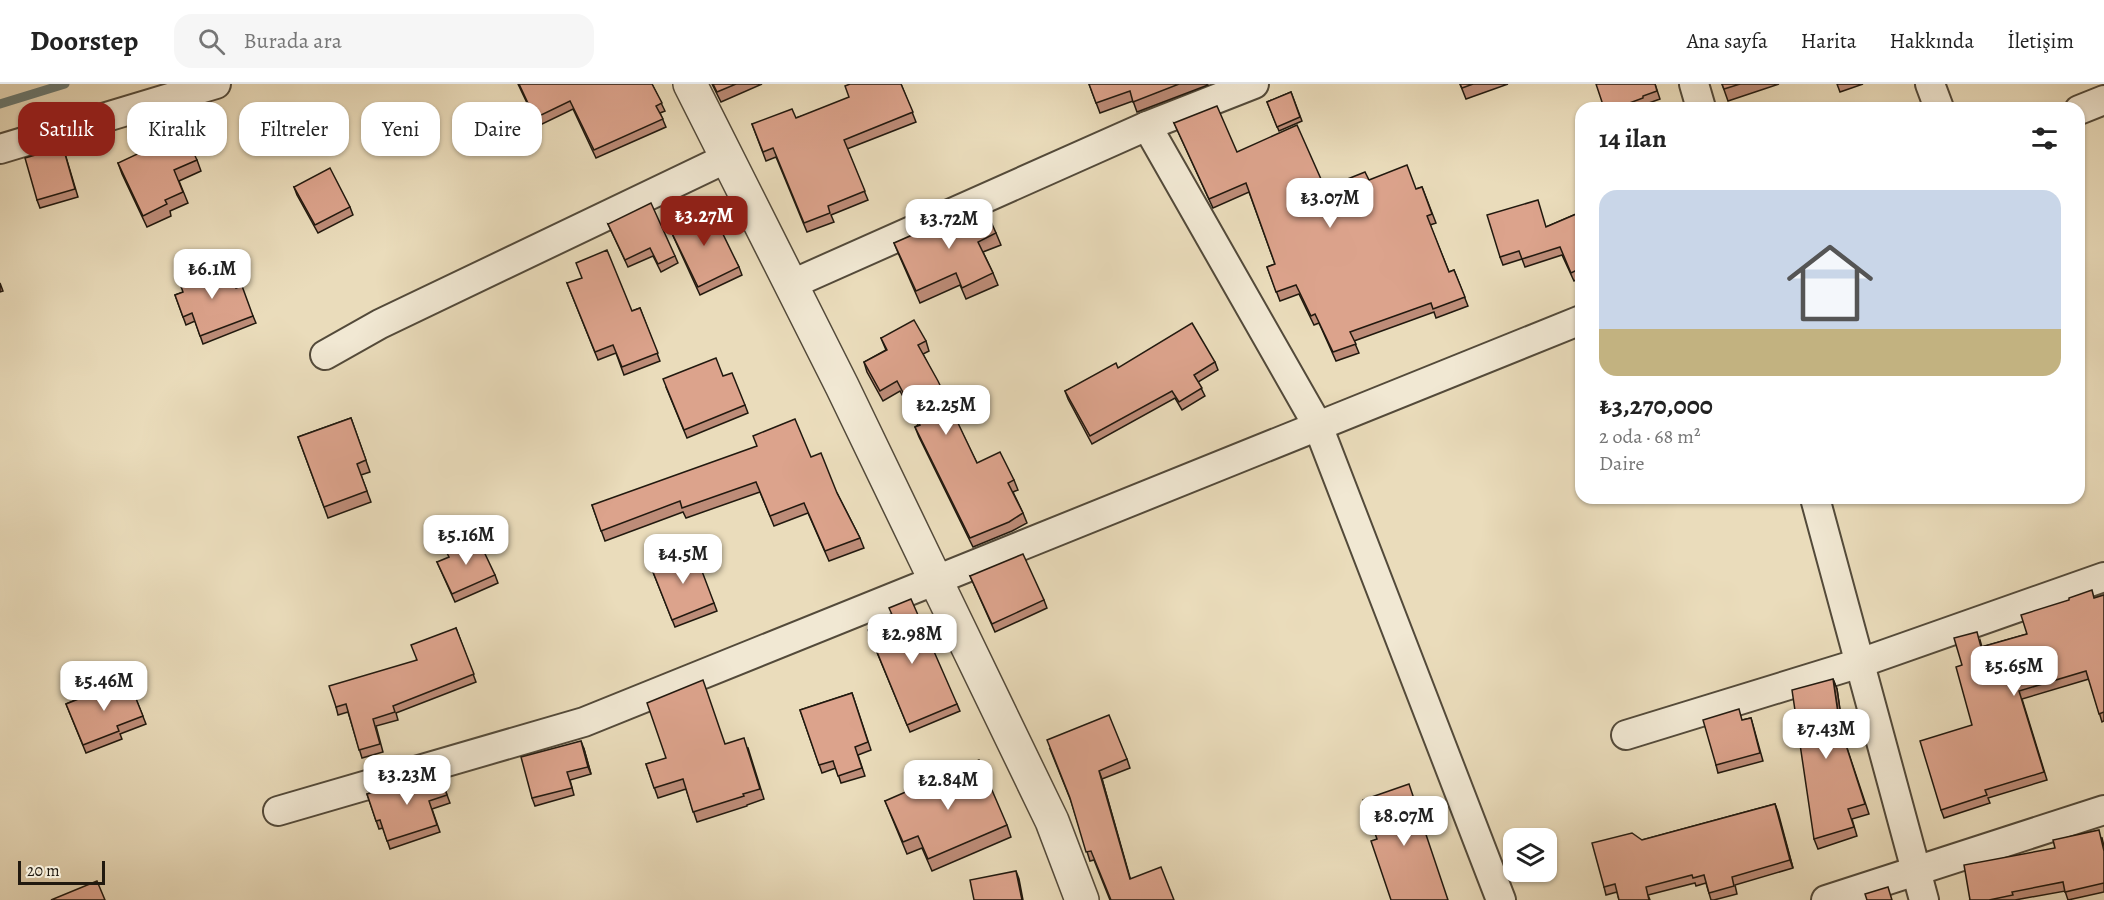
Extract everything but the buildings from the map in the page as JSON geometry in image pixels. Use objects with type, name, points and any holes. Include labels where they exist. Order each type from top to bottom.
[{"type":"street","points":[[0,149],[216,84]]},
{"type":"street","points":[[690,84],[842,386],[1052,821],[1082,900]]},
{"type":"street","points":[[790,285],[1147,126],[1254,84]]},
{"type":"street","points":[[1694,84],[1699,102]]},
{"type":"street","points":[[1930,84],[1937,102]]},
{"type":"street","points":[[2085,108],[2104,100]]},
{"type":"street","points":[[1147,126],[1318,426],[1501,900]]},
{"type":"street","points":[[325,356],[380,324],[727,158]]},
{"type":"street","points":[[278,811],[584,722],[1575,322]]},
{"type":"street","points":[[1817,504],[1924,900]]},
{"type":"street","points":[[1626,735],[1860,663],[2104,577]]},
{"type":"street","points":[[1826,900],[2104,810]]},
{"type":"waterway","points":[[0,104],[65,84]]}]
